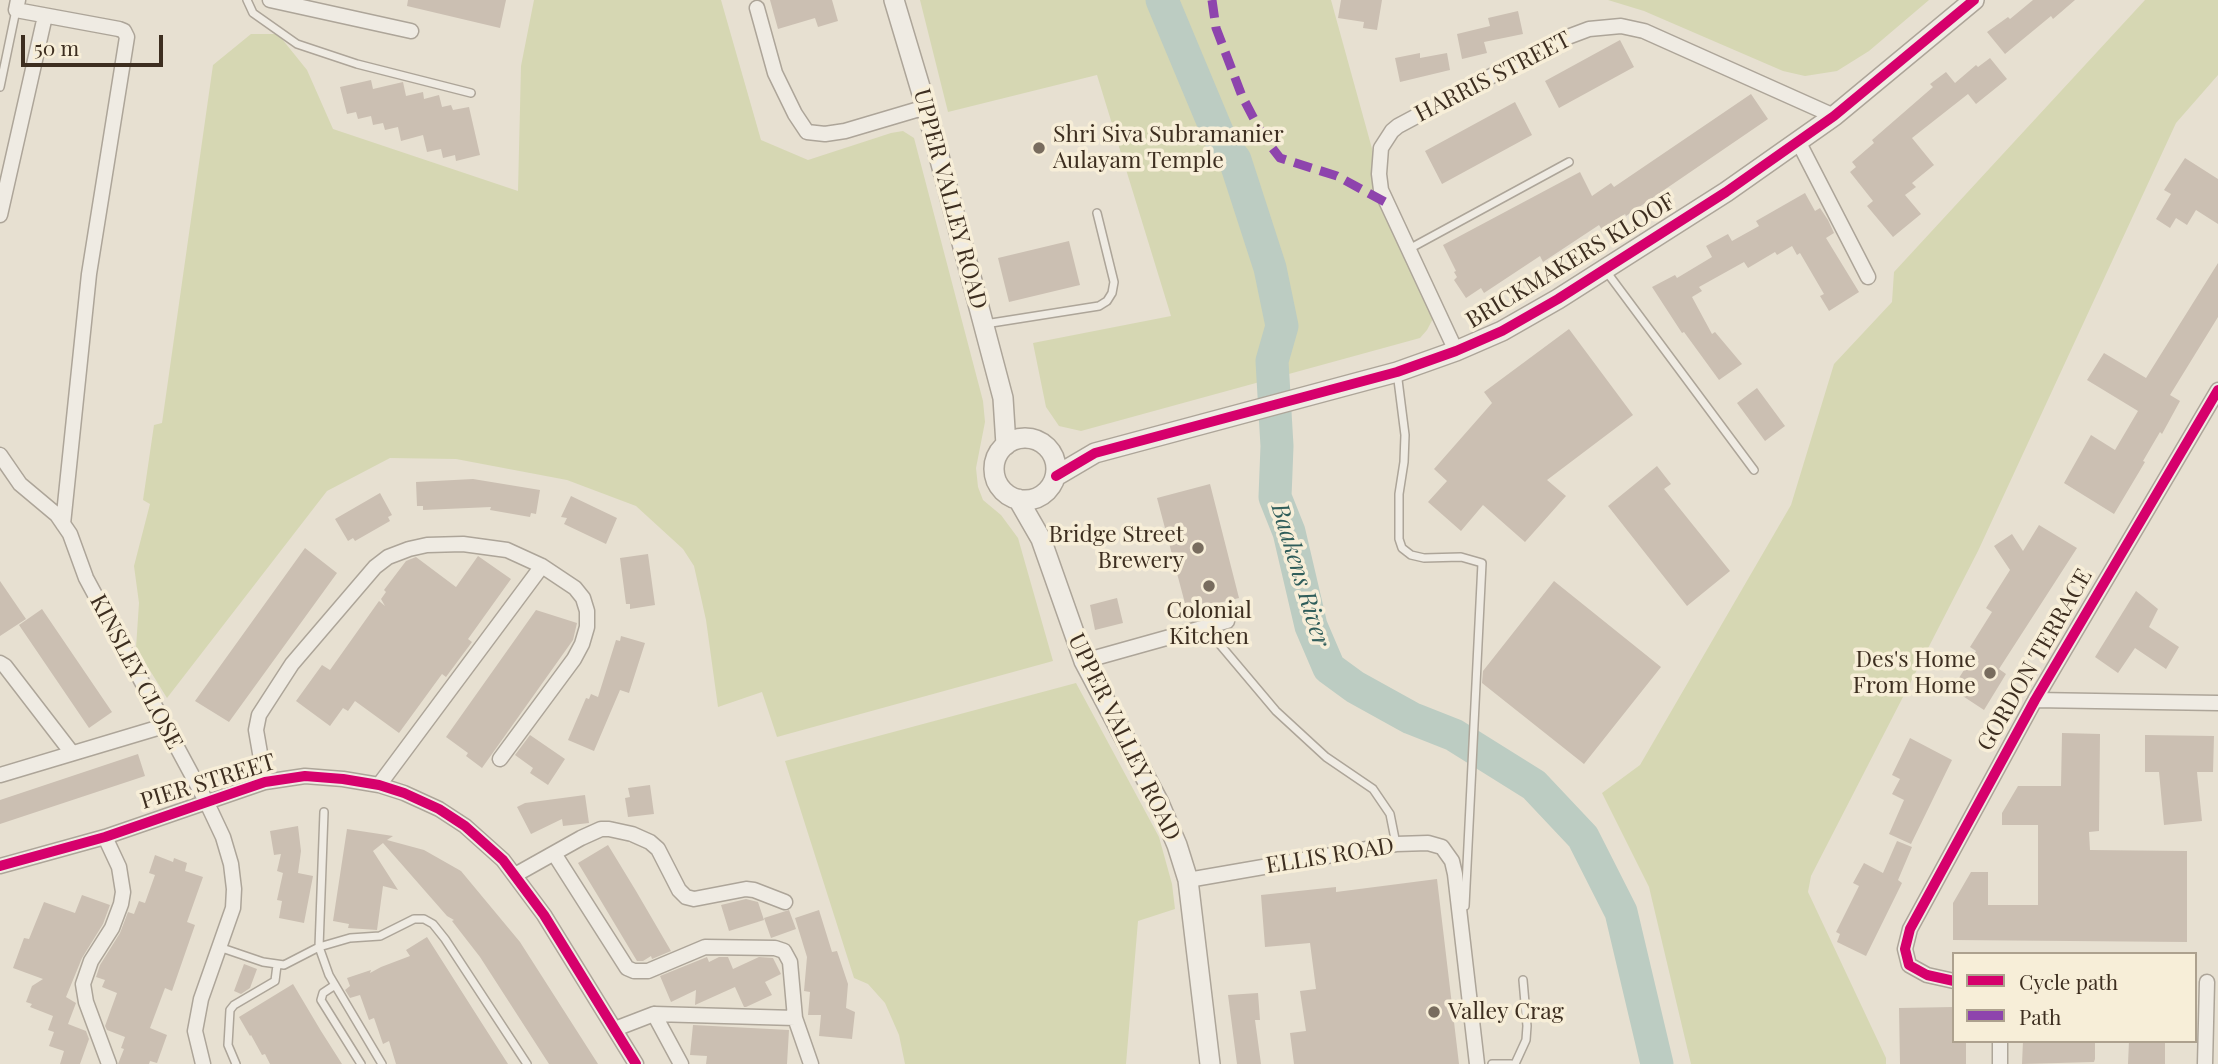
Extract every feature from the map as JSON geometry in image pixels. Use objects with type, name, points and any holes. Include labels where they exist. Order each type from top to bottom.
[{"type":"street","points":[[270,0],[411,31]]},
{"type":"street","name":"UPPER VALLEY ROAD","points":[[894,0],[926,107],[1003,398],[1006,445]]},
{"type":"street","name":"BRICKMAKERS KLOOF","points":[[1056,476],[1095,453],[1397,372],[1502,331],[1726,192],[1834,116],[1974,0]]},
{"type":"street","points":[[17,5],[44,16],[119,29],[127,37],[89,274],[63,524]]},
{"type":"street","points":[[757,8],[775,73],[807,132],[825,134],[845,131],[926,107]]},
{"type":"street","points":[[0,215],[44,16]]},
{"type":"street","name":"HARRIS STREET","points":[[1408,249],[1385,202],[1379,174],[1381,148],[1392,131],[1557,41],[1603,26],[1621,26],[1644,31],[1834,116]]},
{"type":"street","points":[[1798,141],[1868,277]]},
{"type":"street","points":[[1408,249],[1456,351]]},
{"type":"street","name":"GORDON TERRACE","points":[[1952,981],[1916,970],[1909,965],[1905,949],[1910,929],[2035,700],[2218,390]]},
{"type":"street","name":"UPPER VALLEY ROAD","points":[[1003,398],[1025,438]]},
{"type":"street","points":[[1025,438],[1034,439],[1049,449],[1055,459],[1056,476],[1042,495],[1031,500],[1018,499],[1009,496],[997,481],[995,461],[1006,445],[1025,438]]},
{"type":"street","name":"BRICKMAKERS KLOOF","points":[[1049,449],[1095,453]]},
{"type":"street","points":[[0,455],[20,484],[57,515],[63,524]]},
{"type":"street","name":"UPPER VALLEY ROAD","points":[[1041,539],[1042,495]]},
{"type":"street","name":"UPPER VALLEY ROAD","points":[[1018,499],[1041,539],[1084,661],[1159,803],[1188,880],[1210,1064]]},
{"type":"street","name":"KINSLEY CLOSE","points":[[63,524],[70,534],[86,578],[207,803],[223,837],[231,864],[233,908],[201,999],[195,1031],[203,1064]]},
{"type":"street","points":[[265,782],[256,730],[260,715],[292,664],[375,567],[388,557],[427,545],[463,544],[507,550],[542,566],[575,588],[583,598],[587,611],[587,627],[582,644],[574,659],[500,760]]},
{"type":"street","points":[[379,785],[542,566]]},
{"type":"street","points":[[1084,661],[1227,621]]},
{"type":"street","points":[[0,663],[72,753]]},
{"type":"street","points":[[2035,700],[2218,703]]},
{"type":"street","points":[[0,775],[164,726]]},
{"type":"street","name":"PIER STREET","points":[[0,866],[105,837],[265,782],[305,776],[379,785],[439,808],[465,826],[503,860],[544,915],[636,1064]]},
{"type":"street","points":[[514,875],[601,829],[640,837],[658,849],[679,890],[686,898],[694,899],[746,889],[763,892],[785,902]]},
{"type":"street","points":[[105,837],[119,867],[123,892],[112,928],[91,961],[83,984],[86,1002],[109,1064]]},
{"type":"street","name":"ELLIS ROAD","points":[[1188,880],[1396,844],[1428,843],[1442,847],[1452,861],[1463,943]]},
{"type":"street","points":[[555,855],[627,968],[634,971],[648,971],[705,947],[775,948],[784,951],[790,962],[795,1018],[811,1064]]},
{"type":"street","points":[[1463,943],[1476,1064]]},
{"type":"street","points":[[2205,1064],[2207,982]]},
{"type":"street","points":[[615,1029],[654,1014],[795,1018]]},
{"type":"street","points":[[654,1014],[681,1064]]},
{"type":"street","points":[[2000,1043],[2000,1064]]},
{"type":"lane","points":[[247,0],[253,13],[298,44],[357,64],[471,93]]},
{"type":"lane","points":[[0,88],[17,5]]},
{"type":"lane","points":[[1408,249],[1569,162]]},
{"type":"lane","points":[[983,325],[1099,306],[1107,301],[1114,282],[1097,213]]},
{"type":"lane","points":[[1605,269],[1754,470]]},
{"type":"lane","points":[[1397,372],[1405,435],[1405,462],[1399,494],[1399,538],[1402,548],[1411,555],[1424,558],[1461,557],[1482,562],[1463,943]]},
{"type":"lane","points":[[1205,627],[1276,710],[1326,757],[1373,789],[1390,814],[1396,844]]},
{"type":"lane","points":[[324,812],[319,947],[335,985],[382,1064]]},
{"type":"lane","points":[[219,947],[277,965],[290,963],[319,947],[350,938],[380,936],[417,919],[429,921],[445,939],[527,1064]]},
{"type":"lane","points":[[236,1064],[228,1045],[230,1010],[275,981],[277,965]]},
{"type":"lane","points":[[1492,1064],[1513,1064],[1526,1040],[1523,980]]},
{"type":"lane","points":[[335,985],[323,993],[321,1000],[360,1064]]},
{"type":"green space","points":[[534,0],[721,0],[761,140],[808,160],[891,133],[903,131],[914,138],[983,401],[985,422],[976,468],[978,487],[983,500],[1001,515],[1018,538],[1053,661],[777,737],[762,692],[718,707],[706,620],[694,566],[683,549],[636,506],[567,480],[456,459],[390,458],[327,491],[167,698],[136,648],[139,603],[134,566],[150,504],[143,500],[154,425],[162,423],[213,65],[251,34],[278,34],[307,70],[333,129],[518,191],[521,66]]},
{"type":"green space","points":[[920,0],[1331,0],[1379,174],[1437,311],[1427,330],[1420,338],[1081,431],[1059,426],[1046,407],[1033,343],[1171,316],[1097,75],[948,112]]},
{"type":"green space","points":[[1608,0],[1929,0],[1869,51],[1837,71],[1805,76],[1783,71],[1644,11]]},
{"type":"green space","points":[[2145,0],[2218,0],[2218,75],[2176,123],[1978,551],[1811,876],[1808,892],[1886,1058],[1886,1064],[1691,1064],[1649,887],[1602,793],[1640,765],[1791,505],[1834,364],[1892,302],[1894,272]]},
{"type":"green space","points":[[1076,683],[1159,837],[1172,884],[1175,909],[1138,921],[1126,1064],[905,1064],[899,1035],[885,1003],[868,984],[854,978],[785,761]]},
{"type":"building","points":[[408,0],[506,0],[500,28],[407,6]]},
{"type":"building","points":[[770,0],[832,0],[838,21],[818,27],[815,18],[778,29]]},
{"type":"building","points":[[1341,0],[1382,0],[1377,30],[1363,28],[1364,22],[1338,18]]},
{"type":"building","points":[[2033,0],[2075,0],[2005,54],[1987,32],[2008,17],[2010,19]]},
{"type":"building","points":[[1518,11],[1523,34],[1484,42],[1487,53],[1462,59],[1457,34],[1490,26],[1488,18]]},
{"type":"building","points":[[1620,40],[1634,67],[1559,108],[1545,81]]},
{"type":"building","points":[[1420,53],[1420,58],[1447,53],[1450,70],[1400,82],[1395,58]]},
{"type":"building","points":[[1990,58],[2007,79],[1976,104],[1968,94],[1912,138],[1934,165],[1912,183],[1916,187],[1905,195],[1921,214],[1893,237],[1867,206],[1873,201],[1850,172],[1856,167],[1852,162],[1874,143],[1872,140],[1933,87],[1930,84],[1946,72],[1955,83],[1976,65],[1978,67]]},
{"type":"building","points":[[371,80],[373,89],[403,82],[406,96],[423,92],[424,99],[439,95],[442,107],[451,105],[453,110],[469,107],[480,155],[456,161],[455,155],[443,158],[441,149],[427,152],[423,135],[401,141],[398,127],[385,130],[383,123],[373,125],[371,116],[358,119],[356,112],[347,114],[340,87]]},
{"type":"building","points":[[1751,94],[1768,119],[1626,216],[1625,214],[1602,230],[1599,225],[1543,262],[1540,256],[1484,293],[1481,288],[1466,298],[1454,280],[1457,277],[1454,272],[1456,271],[1443,245],[1580,172],[1592,196],[1611,183],[1614,187]]},
{"type":"building","points":[[1515,102],[1532,135],[1442,184],[1425,151]]},
{"type":"building","points":[[2185,158],[2218,179],[2218,224],[2196,210],[2187,225],[2176,218],[2170,228],[2156,219],[2171,194],[2164,190]]},
{"type":"building","points":[[1805,193],[1815,211],[1820,208],[1828,220],[1834,233],[1826,238],[1859,292],[1829,311],[1820,296],[1824,294],[1800,253],[1797,255],[1792,246],[1777,255],[1775,252],[1748,268],[1744,262],[1699,287],[1702,291],[1692,297],[1712,334],[1715,332],[1742,364],[1719,380],[1684,332],[1682,333],[1652,287],[1675,275],[1677,278],[1712,257],[1706,246],[1728,234],[1732,241],[1759,226],[1756,221]]},
{"type":"building","points":[[1069,241],[1080,285],[1009,302],[998,258]]},
{"type":"building","points":[[2218,263],[2218,317],[2170,395],[2180,401],[2114,514],[2064,483],[2091,435],[2115,450],[2138,411],[2087,380],[2104,353],[2146,378]]},
{"type":"building","points":[[1569,329],[1633,415],[1547,480],[1566,496],[1525,542],[1483,505],[1461,531],[1428,502],[1447,481],[1434,469],[1492,403],[1484,392]]},
{"type":"building","points":[[1757,388],[1785,426],[1765,441],[1737,403]]},
{"type":"building","points":[[1657,466],[1671,484],[1664,489],[1730,571],[1687,606],[1608,506]]},
{"type":"building","points":[[473,479],[540,490],[536,514],[531,513],[530,517],[490,510],[491,507],[423,510],[423,506],[417,506],[416,482]]},
{"type":"building","name":"Bridge Street Brewery","points":[[1210,484],[1239,598],[1187,611],[1157,498]]},
{"type":"building","points":[[380,493],[392,515],[388,517],[390,521],[355,541],[353,538],[348,541],[335,519]]},
{"type":"building","points":[[571,496],[617,518],[606,544],[564,524],[567,518],[561,517]]},
{"type":"building","points":[[2039,525],[2077,548],[1999,669],[2006,674],[1984,710],[1952,689],[1976,651],[1970,647],[1992,612],[1986,608],[2010,570],[1994,546],[2012,534],[2023,551]]},
{"type":"building","points":[[305,548],[337,573],[229,722],[195,701]]},
{"type":"building","points":[[648,554],[655,605],[630,609],[630,604],[626,604],[620,558]]},
{"type":"building","points":[[478,556],[511,579],[468,639],[472,642],[446,677],[442,674],[399,733],[355,701],[348,711],[343,708],[330,726],[296,701],[322,665],[330,670],[379,601],[385,606],[381,599],[386,592],[384,590],[406,561],[416,557],[456,587]]},
{"type":"building","points":[[0,581],[26,619],[0,636]]},
{"type":"building","points":[[1554,581],[1661,667],[1584,764],[1482,683],[1483,671]]},
{"type":"building","points":[[2136,591],[2158,609],[2149,627],[2179,647],[2166,669],[2135,648],[2118,673],[2095,657]]},
{"type":"building","points":[[1117,598],[1123,623],[1095,630],[1090,605]]},
{"type":"building","points":[[42,609],[112,712],[89,728],[19,625]]},
{"type":"building","points":[[536,610],[577,623],[573,640],[482,768],[466,756],[468,753],[446,737]]},
{"type":"building","points":[[621,636],[645,643],[629,693],[620,690],[594,751],[568,740],[586,698],[589,699],[591,694],[598,697],[616,640],[620,641]]},
{"type":"building","points":[[2062,733],[2100,734],[2099,831],[2089,832],[2090,850],[2187,851],[2187,942],[1953,940],[1953,903],[1971,872],[1988,872],[1988,905],[2038,905],[2038,825],[2002,825],[2002,813],[2018,786],[2061,786]]},
{"type":"building","points":[[530,735],[565,759],[548,785],[530,773],[533,768],[515,755]]},
{"type":"building","points":[[2145,735],[2214,736],[2213,772],[2197,772],[2202,821],[2164,825],[2159,772],[2145,772]]},
{"type":"building","points":[[1910,738],[1952,760],[1911,844],[1889,834],[1904,800],[1892,794],[1900,779],[1892,775]]},
{"type":"building","points":[[138,754],[145,776],[0,824],[0,800]]},
{"type":"building","points":[[650,785],[654,814],[628,817],[625,798],[630,797],[628,788]]},
{"type":"building","points":[[585,795],[589,823],[563,826],[562,819],[531,834],[517,807],[525,803]]},
{"type":"building","points":[[298,826],[301,851],[298,873],[313,876],[304,923],[279,918],[282,901],[277,900],[283,873],[277,871],[281,854],[274,855],[270,831]]},
{"type":"building","points":[[347,829],[393,836],[387,840],[424,850],[461,871],[520,942],[598,1064],[549,1064],[480,957],[452,921],[454,920],[447,916],[383,843],[373,851],[398,890],[383,886],[377,930],[348,928],[349,924],[333,921]]},
{"type":"building","points":[[1897,841],[1912,847],[1898,880],[1902,883],[1866,956],[1837,942],[1840,934],[1836,932],[1859,886],[1853,883],[1864,863],[1883,873]]},
{"type":"building","points":[[608,845],[671,951],[652,959],[651,956],[637,961],[578,863]]},
{"type":"building","points":[[155,855],[173,862],[174,858],[187,863],[185,871],[203,877],[187,922],[195,925],[172,991],[165,988],[150,1028],[167,1035],[157,1063],[150,1061],[149,1064],[118,1064],[125,1037],[107,1030],[105,1026],[117,993],[102,987],[105,980],[96,977],[128,912],[134,914],[139,901],[145,903],[155,875],[149,873]]},
{"type":"building","points":[[1437,879],[1459,1064],[1294,1064],[1290,1033],[1306,1031],[1300,991],[1316,989],[1310,943],[1265,947],[1261,895],[1336,887],[1336,892]]},
{"type":"building","points":[[82,895],[110,905],[103,924],[82,958],[66,997],[76,1003],[68,1024],[86,1031],[89,1039],[80,1064],[60,1064],[64,1051],[49,1046],[54,1032],[48,1030],[53,1016],[30,1007],[32,1004],[26,1002],[32,986],[43,979],[13,968],[24,938],[29,939],[44,902],[75,913]]},
{"type":"building","points":[[746,899],[758,902],[764,920],[729,931],[721,905]]},
{"type":"building","points":[[789,910],[796,929],[771,938],[764,918]]},
{"type":"building","points":[[819,910],[832,952],[837,951],[848,984],[846,1008],[855,1012],[852,1039],[819,1036],[821,1015],[808,1015],[810,992],[804,991],[807,957],[795,918]]},
{"type":"building","points":[[427,937],[508,1064],[396,1064],[389,1041],[383,1044],[374,1018],[369,1020],[360,995],[350,998],[345,990],[350,986],[347,978],[371,970],[370,973],[410,956],[406,950]]},
{"type":"building","points":[[707,957],[709,962],[719,957],[728,957],[733,969],[759,957],[773,958],[781,974],[765,982],[772,995],[746,1007],[735,987],[695,1005],[696,990],[671,1002],[660,976]]},
{"type":"building","points":[[244,964],[257,969],[250,988],[241,994],[234,991]]},
{"type":"building","points":[[293,984],[342,1064],[270,1064],[250,1036],[239,1017]]},
{"type":"building","points":[[1258,993],[1260,1020],[1255,1020],[1261,1064],[1237,1064],[1228,995]]},
{"type":"building","points":[[1952,1007],[1952,1043],[1966,1043],[1966,1064],[1900,1064],[1899,1008]]},
{"type":"building","points":[[693,1025],[789,1030],[787,1064],[706,1064],[707,1056],[690,1055]]},
{"type":"building","points":[[2023,1043],[2095,1043],[2094,1062],[2022,1064]]},
{"type":"building","points":[[2129,1043],[2165,1043],[2165,1064],[2128,1064]]},
{"type":"waterway","name":"Baakens River","points":[[1162,0],[1221,141],[1235,160],[1270,268],[1282,326],[1272,361],[1277,446],[1275,497],[1289,532],[1311,626],[1329,668],[1355,687],[1411,718],[1454,735],[1534,785],[1583,837],[1621,912],[1657,1064]]},
{"type":"marked path","points":[[1212,0],[1216,28],[1242,96],[1263,136],[1280,158],[1337,176],[1385,202]]},
{"type":"cycle path","points":[[1056,476],[1095,453],[1397,372],[1502,331],[1558,299],[1726,192],[1834,116],[1974,0]]},
{"type":"cycle path","points":[[1952,981],[1927,975],[1909,965],[1905,949],[1910,929],[2035,700],[2218,390]]},
{"type":"cycle path","points":[[0,866],[105,837],[265,782],[305,776],[379,785],[439,809],[465,826],[503,860],[544,915],[636,1064]]},
{"type":"place","name":"Shri Siva Subramanier Aulayam Temple","points":[[1039,148]]},
{"type":"place","name":"Bridge Street Brewery","points":[[1198,548]]},
{"type":"place","name":"Colonial Kitchen","points":[[1209,586]]},
{"type":"place","name":"Des's Home From Home","points":[[1990,673]]},
{"type":"place","name":"Valley Crag","points":[[1434,1012]]}]
